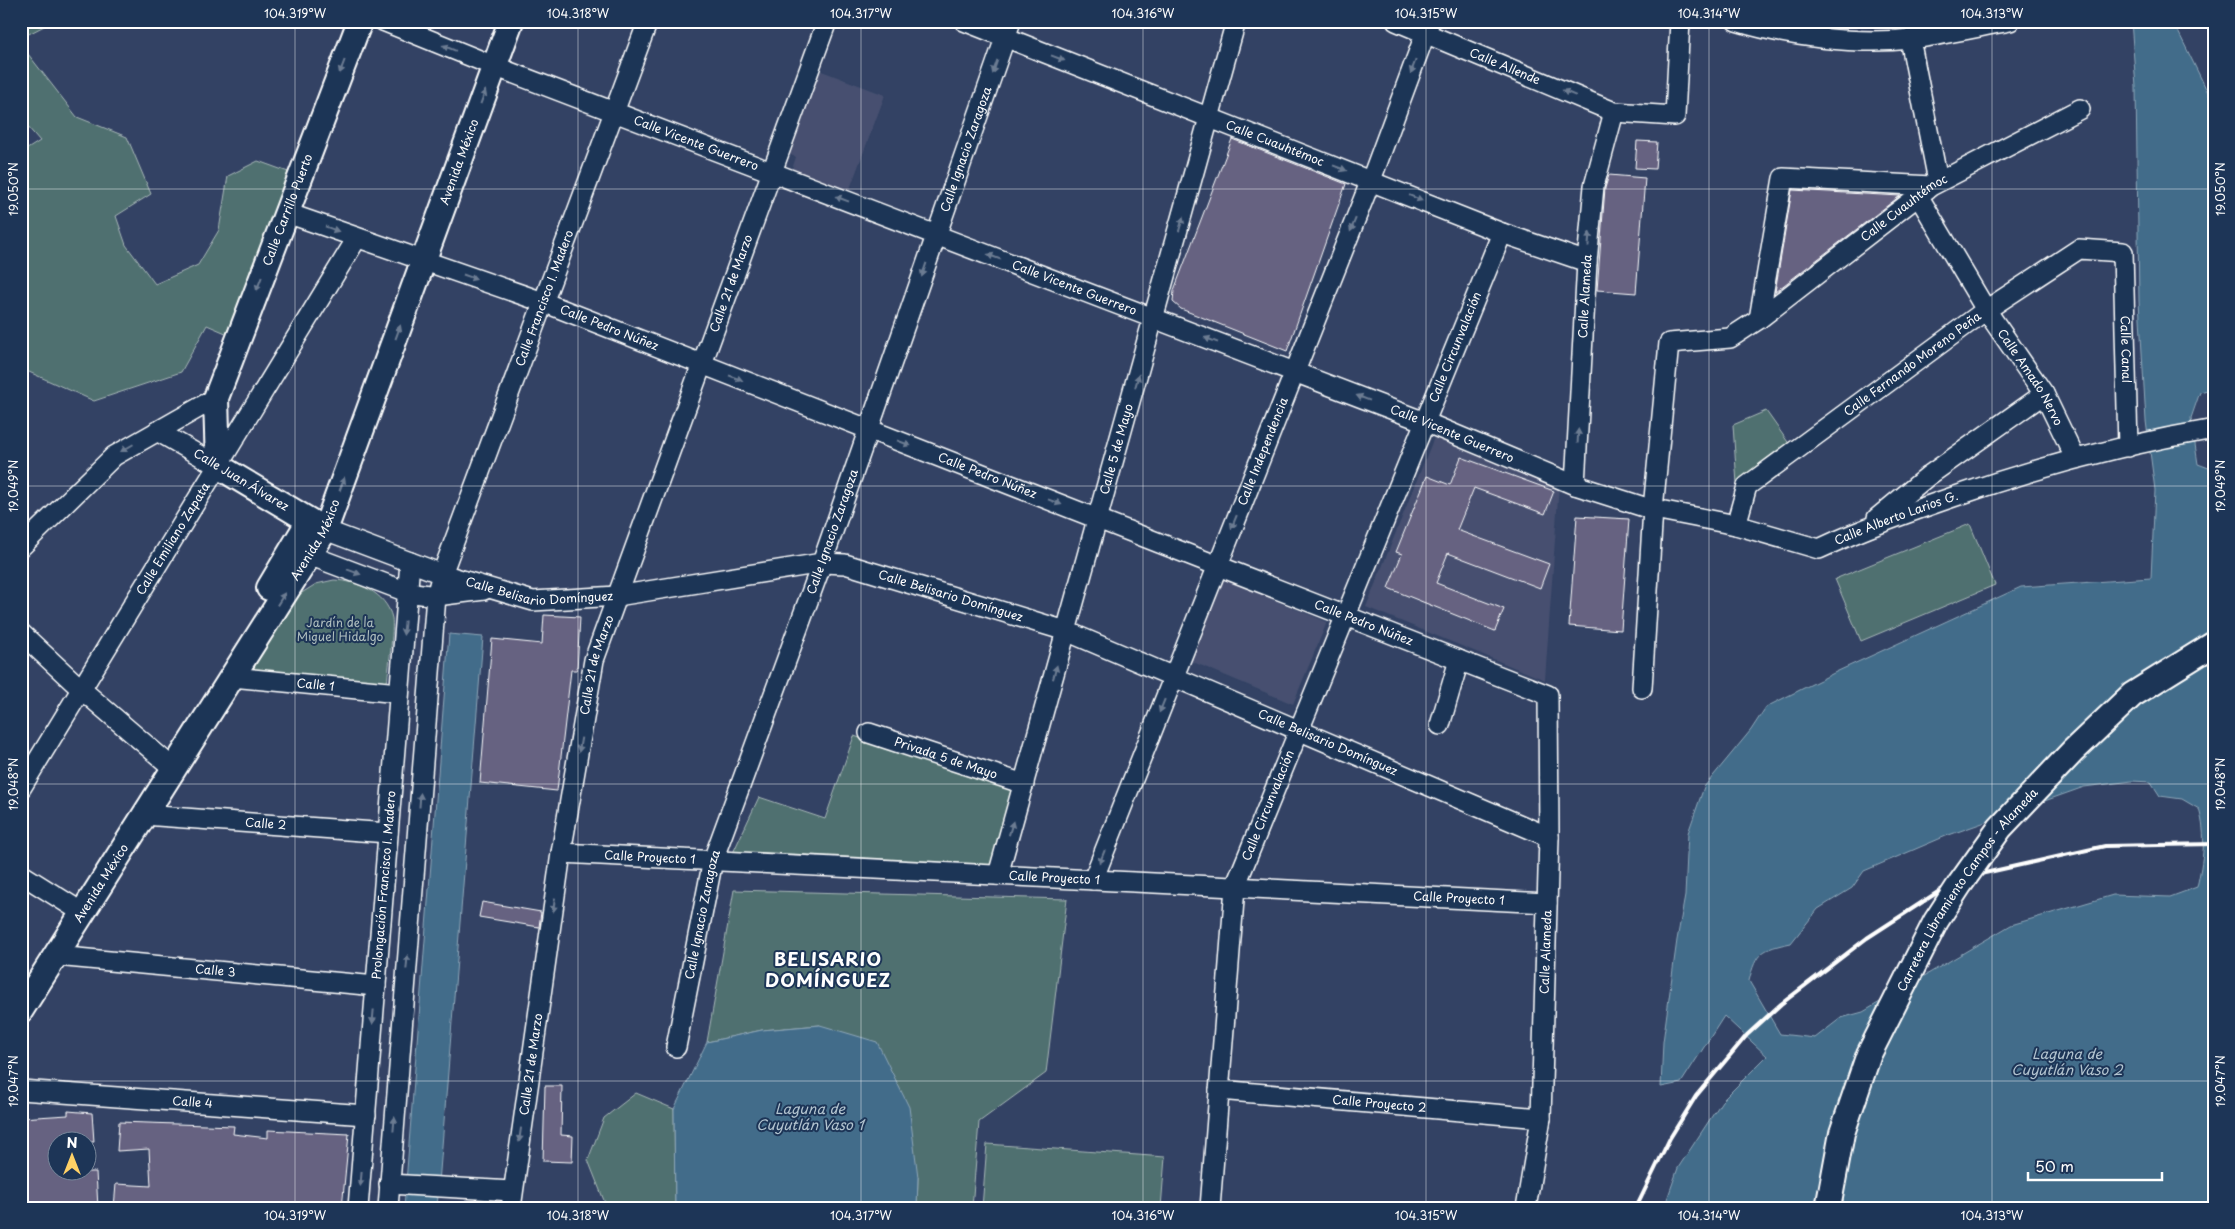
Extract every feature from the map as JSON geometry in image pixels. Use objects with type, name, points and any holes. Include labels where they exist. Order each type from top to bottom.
[{"type":"main road","name":"Calle Carrillo Puerto","points":[[218,466],[216,398],[360,21]]},
{"type":"main road","name":"Avenida México","points":[[21,981],[77,908],[144,815],[169,766],[232,677],[309,555],[317,525],[424,261],[511,21]]},
{"type":"main road","name":"Calle Juan Álvarez","points":[[218,466],[317,525]]},
{"type":"main road","name":"Avenida México","points":[[21,1010],[56,956],[77,908],[169,766],[317,525]]},
{"type":"main road","name":"Carretera Libramiento Campos - Alameda","points":[[1828,1208],[1842,1133],[1869,1054],[1936,921],[1960,884],[2000,828],[2073,751],[2125,701],[2214,644]]},
{"type":"street","name":"Calle Vicente Guerrero","points":[[383,21],[494,66],[1425,422],[1575,485],[1653,509]]},
{"type":"street","name":"Calle Francisco I. Madero","points":[[442,574],[648,21]]},
{"type":"street","name":"Calle 21 de Marzo","points":[[511,1200],[561,853],[594,660],[827,21]]},
{"type":"street","name":"Calle Cuauhtémoc","points":[[964,21],[1009,29],[1211,118],[1502,233],[1587,262]]},
{"type":"street","name":"Calle 5 de Mayo","points":[[998,875],[1211,118],[1236,21]]},
{"type":"street","name":"Calle Allende","points":[[1396,21],[1428,27],[1614,112],[1675,116],[1680,21]]},
{"type":"street","points":[[1736,21],[1806,37],[1876,40],[1910,39],[2010,21]]},
{"type":"street","name":"Calle Independencia","points":[[1092,880],[1371,180],[1428,27]]},
{"type":"street","name":"Calle Ignacio Zaragoza","points":[[676,1047],[713,860],[822,563],[1009,29]]},
{"type":"street","name":"Calle Amado Nervo","points":[[1910,39],[1929,188],[1986,310],[2044,394],[2075,458]]},
{"type":"street","name":"Calle Cuauhtémoc","points":[[1653,509],[1669,343],[1730,338],[1759,319],[1929,188],[2080,108]]},
{"type":"street","name":"Calle Alameda","points":[[1575,485],[1587,262],[1594,186],[1614,112]]},
{"type":"street","points":[[1759,319],[1784,178],[1929,188]]},
{"type":"street","name":"Calle Pedro Núñez","points":[[286,213],[543,302],[1548,695]]},
{"type":"street","name":"Calle Circunvalación","points":[[1210,1208],[1235,887],[1502,233]]},
{"type":"street","name":"Calle Emiliano Zapata","points":[[21,788],[357,238]]},
{"type":"street","name":"Calle Fernando Moreno Peña","points":[[1736,525],[1747,486],[1986,310],[2079,248],[2123,252]]},
{"type":"street","name":"Calle Canal","points":[[2123,252],[2133,446]]},
{"type":"street","points":[[1866,526],[1928,476],[2044,394]]},
{"type":"street","points":[[25,535],[114,456],[216,398]]},
{"type":"street","name":"Calle Alberto Larios G.","points":[[1653,509],[1736,525],[1819,549],[1866,526],[2026,471],[2075,458],[2206,430]]},
{"type":"street","name":"Calle Juan Álvarez","points":[[157,431],[218,466]]},
{"type":"street","points":[[1642,688],[1653,509]]},
{"type":"street","name":"Calle Belisario Domínguez","points":[[317,525],[442,574],[533,601],[617,596],[822,563],[846,564],[1066,631],[1548,837]]},
{"type":"street","points":[[309,555],[407,592],[436,596],[490,589]]},
{"type":"street","name":"Prolongación Francisco I. Madero","points":[[358,1208],[410,562]]},
{"type":"street","points":[[388,1208],[395,1184],[398,1070],[436,596],[442,574]]},
{"type":"street","points":[[21,633],[81,689],[169,766]]},
{"type":"street","points":[[1440,725],[1460,660]]},
{"type":"street","name":"Calle 1","points":[[232,677],[399,693]]},
{"type":"street","name":"Calle Alameda","points":[[1526,1208],[1541,1118],[1547,904],[1548,695]]},
{"type":"street","name":"Privada 5 de Mayo","points":[[869,733],[1024,784]]},
{"type":"street","name":"Calle 2","points":[[144,815],[388,833]]},
{"type":"street","name":"Calle Proyecto 1","points":[[561,853],[1547,904]]},
{"type":"street","points":[[21,874],[77,908]]},
{"type":"street","name":"Calle 3","points":[[56,956],[376,986]]},
{"type":"street","points":[[370,1064],[398,1070]]},
{"type":"street","name":"Calle 4","points":[[21,1090],[366,1115]]},
{"type":"street","name":"Calle Proyecto 2","points":[[1219,1090],[1541,1118]]},
{"type":"street","points":[[395,1184],[448,1188],[478,1199],[511,1200]]},
{"type":"shaded area","points":[[819,70],[885,95],[849,191],[792,169],[796,157],[788,154]]},
{"type":"shaded area","points":[[1435,435],[1559,484],[1545,680],[1366,607]]},
{"type":"shaded area","points":[[1221,578],[1327,622],[1293,704],[1186,659]]},
{"type":"green space","points":[[21,21],[44,21],[46,25],[21,38]]},
{"type":"green space","points":[[21,45],[77,117],[127,137],[151,194],[116,216],[126,245],[155,284],[198,265],[219,230],[228,176],[258,161],[291,173],[235,337],[207,325],[181,372],[94,401],[29,372],[21,371],[21,153],[40,141],[21,119]]},
{"type":"green space","points":[[1766,411],[1790,445],[1737,484],[1733,425]]},
{"type":"green space","points":[[1970,524],[1995,585],[1861,641],[1835,579]]},
{"type":"green space","name":"Jardín de la Miguel Hidalgo","points":[[334,580],[352,583],[369,590],[384,601],[389,609],[392,618],[392,641],[387,685],[249,670],[300,594],[316,584]]},
{"type":"green space","points":[[854,736],[1016,789],[989,874],[732,855],[759,797],[825,819]]},
{"type":"green space","points":[[734,890],[1067,899],[1046,1073],[979,1122],[972,1208],[917,1208],[918,1177],[820,1025],[762,1030],[707,1042]]},
{"type":"green space","points":[[636,1093],[674,1109],[675,1208],[607,1208],[588,1160],[604,1118]]},
{"type":"green space","points":[[987,1144],[1165,1157],[1161,1208],[982,1208]]},
{"type":"water","name":"Laguna de Cuyutlán Vaso 2","points":[[2131,21],[2173,21],[2214,105],[2214,388],[2200,392],[2191,418],[2198,464],[2214,470],[2214,1208],[1664,1208],[1678,1168],[1722,1101],[1767,1056],[1724,1016],[1681,1083],[1661,1087],[1663,1042],[1685,896],[1688,833],[1704,787],[1751,730],[1766,707],[1836,672],[2021,587],[2151,578],[2155,490],[2146,421],[2139,301],[2136,87]],"holes":[[[2132,781],[2151,782],[2160,796],[2182,799],[2199,809],[2203,829],[2203,848],[2197,887],[2170,897],[2113,895],[2011,925],[1863,1012],[1841,1018],[1815,1038],[1780,1034],[1749,981],[1754,964],[1762,953],[1773,947],[1791,943],[1818,909],[1852,888],[1864,871],[1946,836],[2084,787]]]},
{"type":"water","points":[[449,634],[483,637],[437,1208],[404,1208]]},
{"type":"water","name":"Laguna de Cuyutlán Vaso 1","points":[[820,1025],[877,1042],[909,1107],[918,1177],[917,1208],[675,1208],[674,1109],[707,1042],[762,1030]]},
{"type":"building","points":[[1232,139],[1346,184],[1287,351],[1181,309],[1173,302],[1174,290]]},
{"type":"building","points":[[1637,141],[1657,142],[1655,169],[1635,168]]},
{"type":"building","points":[[1609,175],[1645,178],[1636,293],[1597,290],[1605,188]]},
{"type":"building","points":[[1792,190],[1900,196],[1775,292]]},
{"type":"building","points":[[1461,457],[1554,491],[1545,514],[1474,488],[1457,530],[1549,564],[1540,588],[1448,553],[1436,583],[1504,609],[1495,631],[1388,588],[1402,554],[1396,552],[1427,476],[1450,485]]},
{"type":"building","points":[[1577,516],[1629,519],[1621,630],[1569,626]]},
{"type":"building","points":[[544,615],[580,617],[577,670],[571,670],[557,791],[480,783],[492,639],[542,644]]},
{"type":"building","points":[[482,902],[541,912],[539,927],[479,917]]},
{"type":"building","points":[[545,1086],[562,1086],[561,1135],[573,1136],[572,1162],[543,1161]]},
{"type":"building","points":[[68,1111],[92,1113],[93,1132],[48,1132],[48,1182],[97,1182],[98,1208],[21,1208],[21,1118],[68,1115]]},
{"type":"building","points":[[119,1122],[234,1126],[233,1134],[268,1138],[268,1130],[349,1134],[342,1208],[114,1208],[116,1184],[151,1186],[149,1149],[117,1151]]},
{"type":"railway","points":[[1636,1208],[1670,1138],[1696,1096],[1747,1035],[1781,1004],[1867,938],[1958,879],[2105,846],[2214,844]]},
{"type":"district","name":"BELISARIO DOMÍNGUEZ","points":[[828,970]]}]
